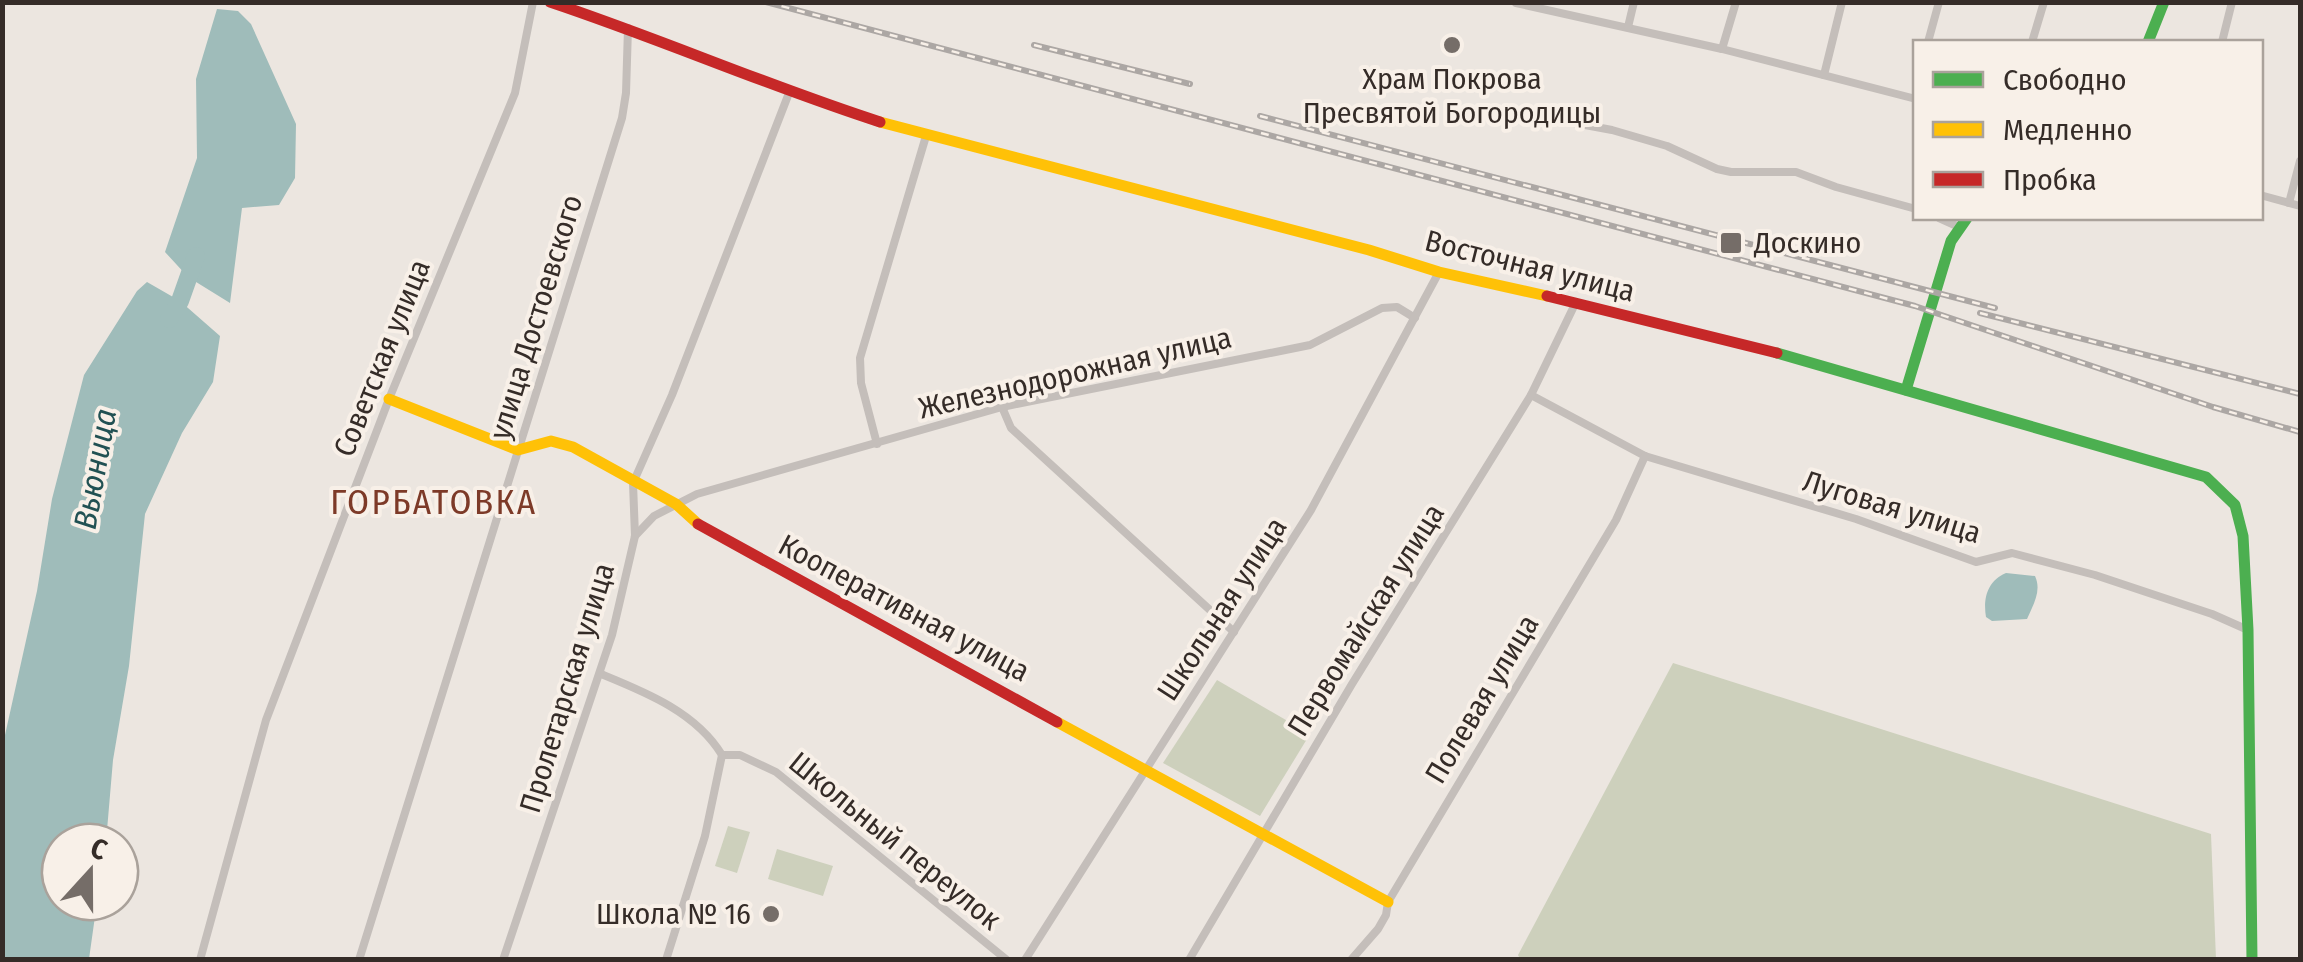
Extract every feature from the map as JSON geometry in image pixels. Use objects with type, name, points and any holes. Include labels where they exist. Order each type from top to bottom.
[{"type":"main road","name":"Восточная улица","points":[[550,2],[628,28],[789,93],[926,136],[1440,272],[1746,344],[2206,477],[2235,506],[2240,518],[2248,630],[2252,960]]},
{"type":"main road","points":[[2149,40],[2164,2]]},
{"type":"main road","points":[[1906,390],[1951,240],[1963,222]]},
{"type":"main road","name":"Кооперативная улица","points":[[389,399],[518,450],[552,440],[573,447],[676,504],[702,528],[1388,902]]},
{"type":"street","name":"Советская улица","points":[[200,960],[266,720],[389,399],[515,94],[534,2]]},
{"type":"street","points":[[1516,2],[1913,98]]},
{"type":"street","points":[[1628,27],[1634,2]]},
{"type":"street","points":[[1722,49],[1736,2]]},
{"type":"street","points":[[1824,75],[1842,2]]},
{"type":"street","points":[[1929,40],[1939,2]]},
{"type":"street","points":[[2033,40],[2044,2]]},
{"type":"street","points":[[2222,40],[2232,2]]},
{"type":"street","name":"улица Достоевского","points":[[358,960],[622,118],[628,28]]},
{"type":"street","name":"Пролетарская улица","points":[[504,960],[601,674],[635,536],[633,483],[672,395],[789,93]]},
{"type":"street","points":[[1558,120],[1652,142],[1731,172],[1796,172],[1913,208]]},
{"type":"street","points":[[877,444],[861,383],[860,358],[926,136]]},
{"type":"street","points":[[2289,203],[2300,161]]},
{"type":"street","points":[[2263,197],[2300,206]]},
{"type":"street","name":"Школьная улица","points":[[1025,960],[1311,510],[1440,272]]},
{"type":"street","name":"Первомайская улица","points":[[1189,960],[1531,395],[1576,302]]},
{"type":"street","name":"Железнодорожная улица","points":[[635,536],[654,516],[697,494],[1002,406],[1310,344],[1382,308],[1397,307],[1415,318]]},
{"type":"street","name":"Луговая улица","points":[[1531,395],[1645,456],[1856,518],[1976,562],[2012,553],[2095,574],[2248,630]]},
{"type":"street","points":[[1002,406],[1011,428],[1234,632]]},
{"type":"street","name":"Полевая улица","points":[[1352,960],[1378,929],[1388,902],[1616,520],[1645,456]]},
{"type":"street","points":[[601,674],[689,717],[722,754],[705,836],[666,960]]},
{"type":"street","name":"Школьный переулок","points":[[722,754],[740,755],[776,772],[1007,960]]},
{"type":"green space","points":[[1673,663],[2211,834],[2216,959],[1520,959],[1518,955]]},
{"type":"green space","points":[[1217,680],[1310,734],[1260,816],[1163,763]]},
{"type":"green space","points":[[728,826],[750,832],[737,873],[715,866]]},
{"type":"green space","points":[[777,849],[833,866],[823,896],[768,879]]},
{"type":"water","points":[[217,9],[238,11],[251,24],[296,124],[295,178],[279,205],[242,208],[230,303],[188,277],[165,252],[197,158],[196,79]]},
{"type":"water","points":[[147,282],[180,301],[220,336],[213,382],[182,433],[145,514],[108,822],[40,822],[40,922],[94,922],[89,959],[3,959],[3,744],[37,591],[52,499],[84,375],[137,291]]},
{"type":"water","points":[[2006,573],[2035,576],[2037,593],[2027,619],[1992,621],[1986,617],[1988,591]]},
{"type":"waterway","name":"Вьюница","points":[[169,319],[180,301],[196,256]]},
{"type":"railway","points":[[766,2],[1915,306],[2213,407],[2300,432]]},
{"type":"railway","points":[[1034,45],[1190,84]]},
{"type":"railway","points":[[1260,116],[1995,308]]},
{"type":"railway","points":[[1980,313],[2300,394]]},
{"type":"traffic: fast","points":[[2149,40],[2164,2]]},
{"type":"traffic: fast","points":[[1906,390],[1951,241],[1966,220]]},
{"type":"traffic: fast","points":[[1777,353],[2206,477],[2235,505],[2243,536],[2248,630],[2252,960]]},
{"type":"traffic: slow","points":[[880,122],[1369,250],[1439,272],[1547,296]]},
{"type":"traffic: slow","points":[[389,399],[518,450],[551,441],[573,447],[676,504],[698,524]]},
{"type":"traffic: slow","points":[[1057,722],[1388,902]]},
{"type":"traffic: jam","points":[[550,2],[880,122]]},
{"type":"traffic: jam","points":[[1547,296],[1777,353]]},
{"type":"traffic: jam","points":[[698,524],[1057,722]]},
{"type":"place","name":"Храм Покрова Пресвятой Богородицы","points":[[1452,45]]},
{"type":"place","name":"Доскино","points":[[1731,243]]},
{"type":"place","name":"Школа № 16","points":[[771,914]]},
{"type":"district","name":"ГОРБАТОВКА","points":[[434,502]]}]
